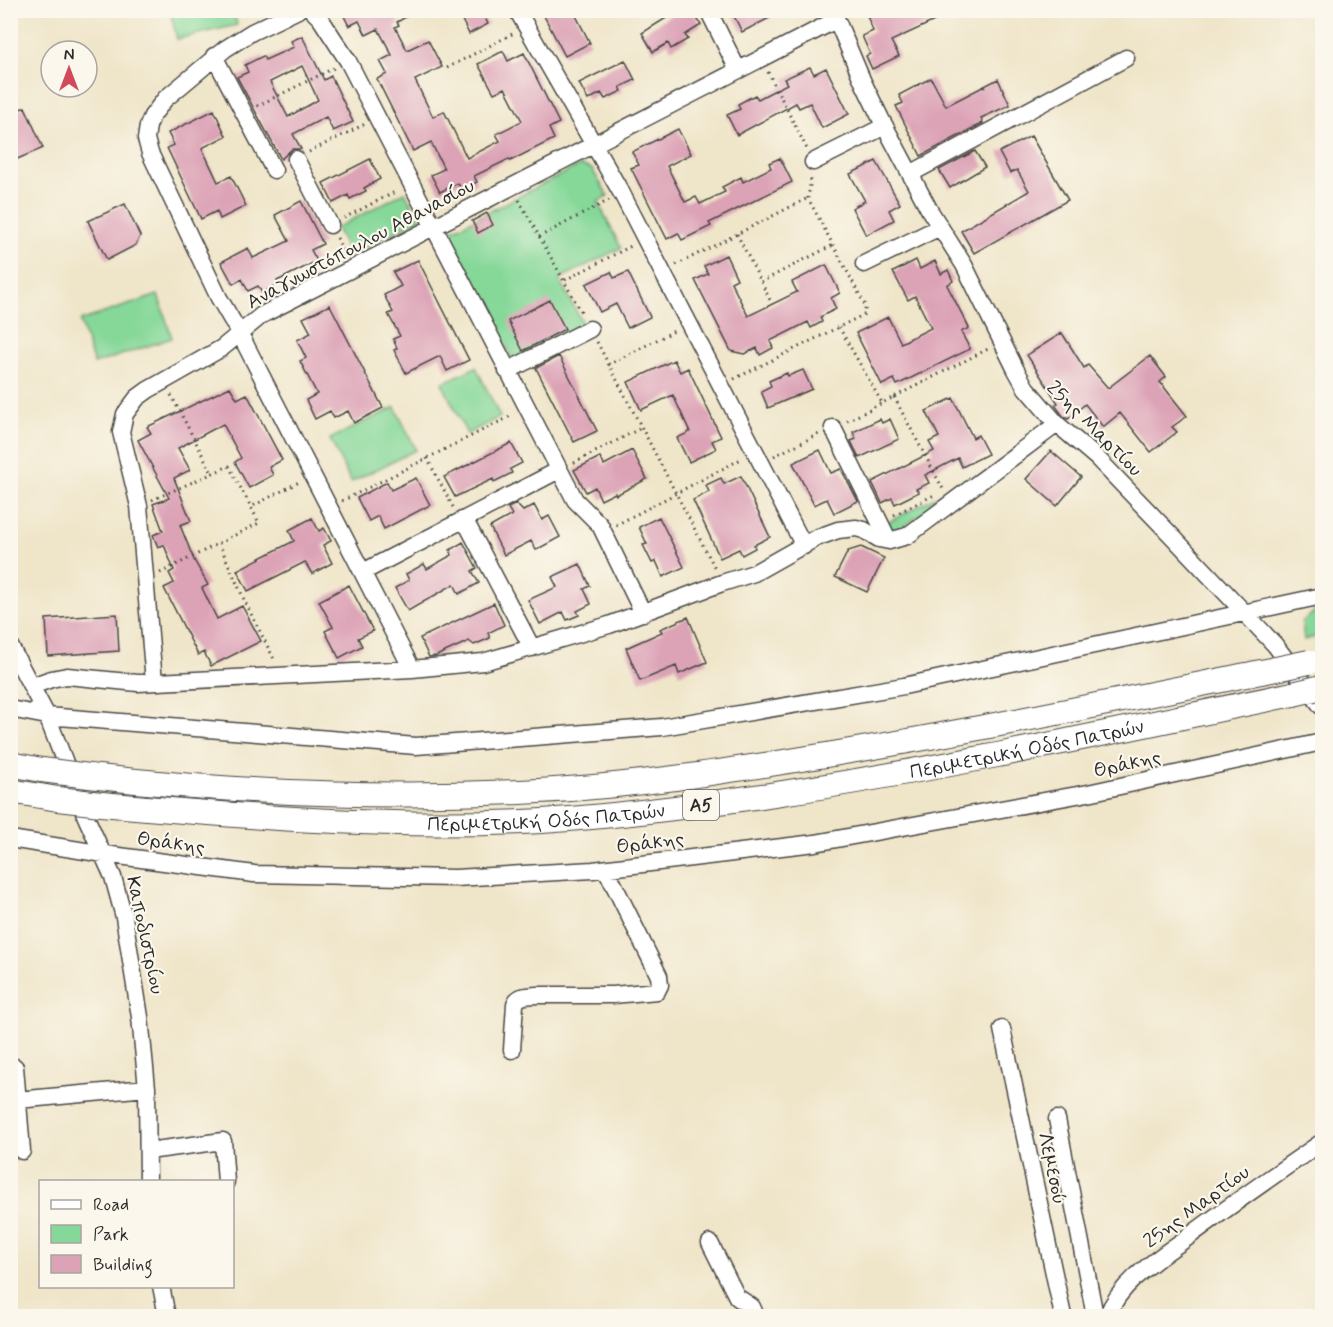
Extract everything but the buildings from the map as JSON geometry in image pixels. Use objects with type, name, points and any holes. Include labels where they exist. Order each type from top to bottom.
[{"type":"highway","name":"Περιμετρική Οδός Πατρών","points":[[10,764],[88,776],[173,785],[276,791],[449,794],[553,790],[727,771],[852,751],[991,726],[1316,661]]},
{"type":"highway","name":"Περιμετρική Οδός Πατρών","points":[[10,790],[57,799],[207,813],[366,822],[542,821],[731,801],[857,782],[1323,687]]},
{"type":"street","points":[[298,10],[252,33],[214,56],[165,99],[152,116],[147,139],[150,153],[219,298],[240,334],[412,669]]},
{"type":"street","points":[[312,10],[320,18],[348,61],[526,409],[575,500],[604,531],[643,613]]},
{"type":"street","points":[[517,10],[622,194],[804,546]]},
{"type":"street","points":[[708,10],[738,70]]},
{"type":"street","name":"Αναγνωστόπουλου Αθανασίου","points":[[154,682],[139,506],[123,441],[123,422],[129,406],[137,398],[164,380],[222,348],[262,315],[761,58],[835,15]]},
{"type":"street","name":"25ης Μαρτίου","points":[[835,15],[863,82],[885,126],[940,227],[964,265],[1026,388],[1057,424],[1097,458],[1275,645],[1323,707]]},
{"type":"street","points":[[214,56],[274,170]]},
{"type":"street","points":[[910,174],[1126,58]]},
{"type":"street","points":[[813,162],[885,126]]},
{"type":"street","points":[[296,159],[330,225]]},
{"type":"street","points":[[864,264],[940,227]]},
{"type":"street","points":[[507,371],[590,330]]},
{"type":"street","points":[[32,686],[67,676],[126,682],[154,682],[412,669],[483,662],[594,630],[754,573],[827,533],[848,528],[864,530],[879,539],[889,541],[907,536],[1057,424]]},
{"type":"street","points":[[833,428],[889,541]]},
{"type":"street","points":[[363,572],[559,470]]},
{"type":"street","points":[[462,520],[469,528],[532,648]]},
{"type":"street","points":[[10,709],[47,716],[416,746],[662,727],[904,686],[1323,596]]},
{"type":"street","name":"Καποδιστρίου","points":[[10,646],[47,716],[86,817],[113,877],[124,917],[134,970],[147,1088],[148,1180]]},
{"type":"street","name":"Θράκης","points":[[10,839],[254,874],[455,878],[606,869],[815,843],[1088,793],[1323,742]]},
{"type":"street","points":[[512,1050],[515,1004],[516,1000],[521,997],[550,994],[632,994],[657,991],[660,985],[659,976],[606,869]]},
{"type":"street","name":"Λεμεσού","points":[[1002,1029],[1063,1317]]},
{"type":"street","points":[[15,1067],[22,1151]]},
{"type":"street","points":[[17,1100],[147,1088]]},
{"type":"street","points":[[1057,1119],[1095,1317]]},
{"type":"street","points":[[148,1151],[223,1141],[226,1180]]},
{"type":"street","name":"25ης Μαρτίου","points":[[1107,1317],[1121,1292],[1144,1270],[1323,1142]]},
{"type":"street","points":[[710,1243],[737,1297],[752,1308],[756,1317]]},
{"type":"street","points":[[161,1288],[167,1317]]},
{"type":"path","points":[[447,68],[526,27]]},
{"type":"path","points":[[722,386],[865,314],[865,304],[808,198],[813,162],[761,58]]},
{"type":"path","points":[[244,112],[348,61]]},
{"type":"path","points":[[296,159],[377,117]]},
{"type":"path","points":[[352,269],[330,225],[412,183]]},
{"type":"path","points":[[512,186],[556,270],[565,280],[722,583]]},
{"type":"path","points":[[539,237],[622,194]]},
{"type":"path","points":[[662,272],[808,198]]},
{"type":"path","points":[[737,234],[772,304]]},
{"type":"path","points":[[565,280],[645,239]]},
{"type":"path","points":[[761,282],[833,245]]},
{"type":"path","points":[[608,365],[689,324]]},
{"type":"path","points":[[839,327],[882,403]]},
{"type":"path","points":[[604,531],[675,494],[758,456],[833,428],[1001,342]]},
{"type":"path","points":[[164,380],[212,473]]},
{"type":"path","points":[[894,397],[951,504]]},
{"type":"path","points":[[330,508],[526,409]]},
{"type":"path","points":[[559,470],[641,428]]},
{"type":"path","points":[[428,458],[462,520]]},
{"type":"path","points":[[139,506],[229,466],[259,523],[146,580]]},
{"type":"path","points":[[251,507],[312,475]]},
{"type":"path","points":[[879,523],[936,493]]},
{"type":"path","points":[[219,543],[282,676]]},
{"type":"green space","points":[[170,11],[234,11],[237,25],[177,39]]},
{"type":"green space","points":[[580,165],[592,169],[608,196],[598,202],[621,248],[559,279],[583,324],[513,360],[449,232]]},
{"type":"green space","points":[[405,192],[420,219],[350,256],[336,228]]},
{"type":"green space","points":[[158,295],[172,338],[94,364],[80,321]]},
{"type":"green space","points":[[476,367],[500,417],[467,434],[442,383]]},
{"type":"green space","points":[[395,407],[416,450],[351,482],[330,439]]},
{"type":"green space","points":[[935,497],[938,502],[897,531],[892,531],[885,524]]},
{"type":"green space","points":[[1322,608],[1322,635],[1304,640],[1302,622]]}]
